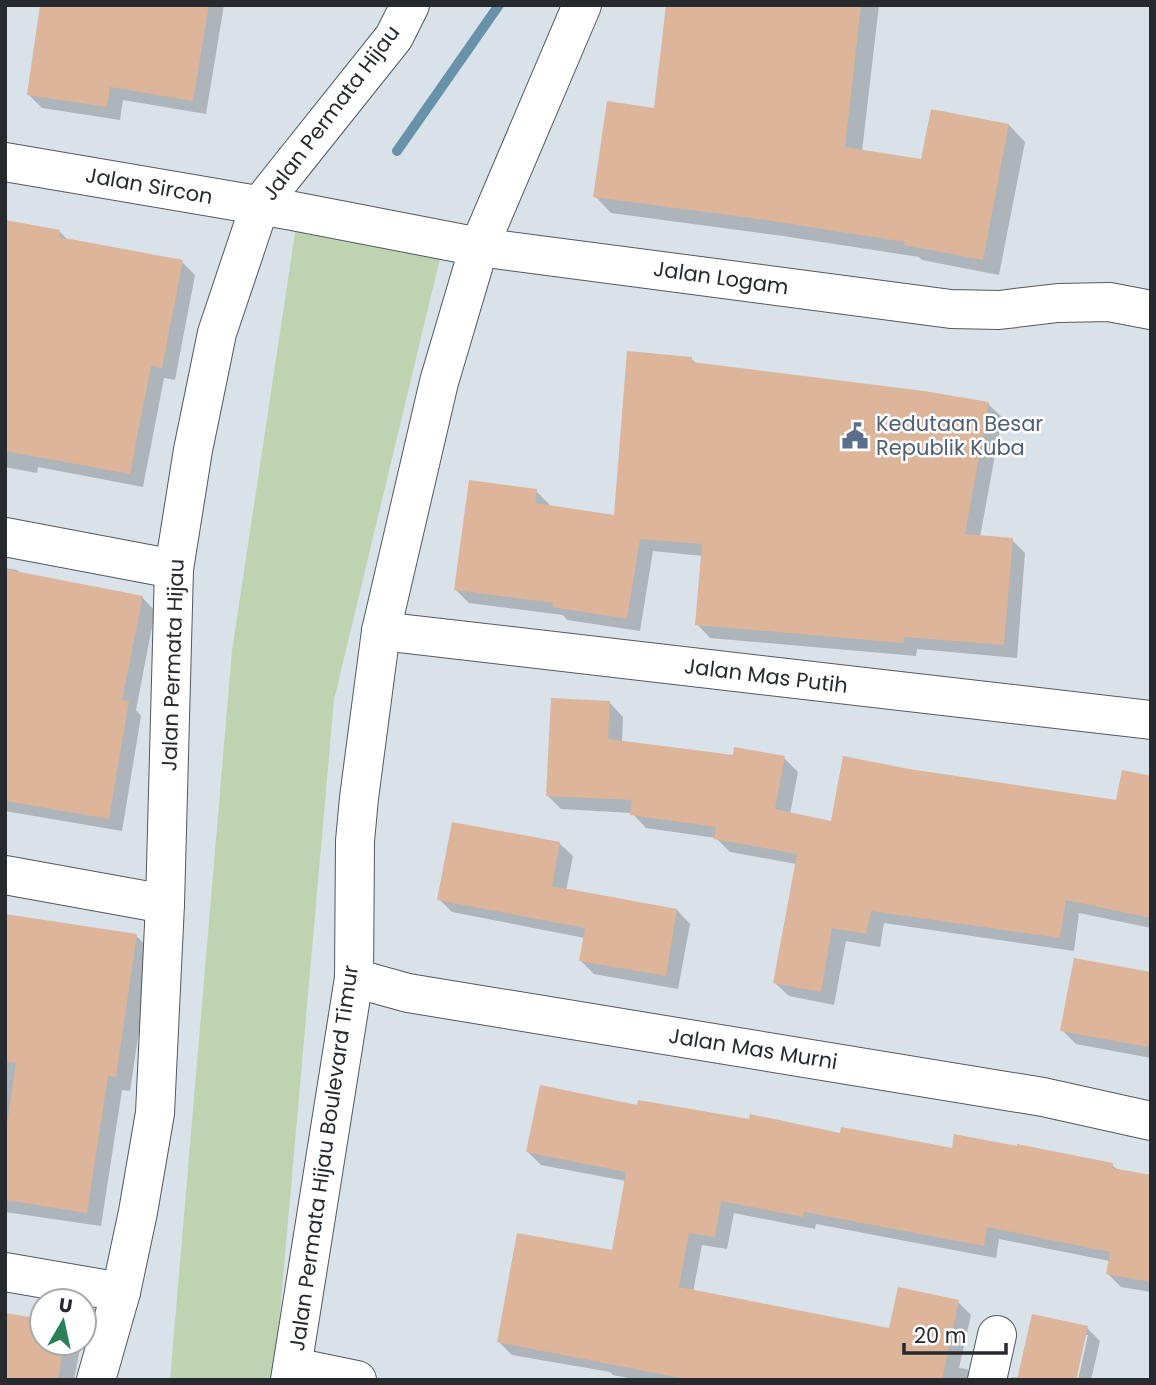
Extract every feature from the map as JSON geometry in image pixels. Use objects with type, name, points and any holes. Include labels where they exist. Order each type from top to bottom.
[{"type":"street","name":"Jalan Permata Hijau","points":[[96,1380],[121,1292],[155,1113],[165,904],[174,569],[193,450],[217,333],[277,208],[394,37],[410,5]]},
{"type":"street","name":"Jalan Permata Hijau Boulevard Timur","points":[[292,1374],[354,978],[356,830],[380,631],[439,382],[479,247],[582,5]]},
{"type":"street","name":"Jalan Sircon","points":[[5,162],[277,208]]},
{"type":"street","name":"Jalan Logam","points":[[277,208],[479,247],[951,309],[999,310],[1058,303],[1109,302],[1151,310]]},
{"type":"street","points":[[5,537],[174,569]]},
{"type":"street","name":"Jalan Mas Putih","points":[[380,631],[1151,720]]},
{"type":"street","points":[[5,875],[165,904]]},
{"type":"street","name":"Jalan Mas Murni","points":[[354,978],[408,993],[1043,1097],[1151,1121]]},
{"type":"street","points":[[5,1272],[121,1292]]},
{"type":"street","points":[[987,1380],[997,1335]]},
{"type":"street","points":[[292,1374],[357,1380]]},
{"type":"green space","points":[[296,226],[443,246],[334,700],[274,1380],[170,1380],[232,651]]},
{"type":"building","points":[[40,5],[209,5],[193,101],[110,87],[107,107],[27,95]]},
{"type":"building","points":[[666,5],[861,5],[845,147],[921,159],[931,109],[1009,124],[983,260],[904,245],[905,242],[593,197],[607,101],[654,108]]},
{"type":"building","points":[[5,220],[60,230],[59,237],[183,260],[162,368],[151,366],[130,474],[5,451]]},
{"type":"building","points":[[627,351],[692,357],[692,362],[924,391],[989,402],[965,534],[1013,538],[1004,645],[904,637],[904,643],[695,625],[702,544],[640,539],[627,619],[552,607],[553,603],[454,590],[469,480],[537,489],[535,503],[614,515]]},
{"type":"building","points":[[5,569],[143,596],[122,700],[129,701],[109,819],[5,801]]},
{"type":"building","points":[[551,698],[610,701],[608,739],[733,755],[734,747],[785,756],[775,809],[831,821],[843,756],[909,769],[1116,800],[1122,770],[1151,776],[1151,918],[1066,900],[1060,938],[871,911],[866,934],[832,928],[821,992],[773,983],[797,854],[714,839],[716,827],[630,815],[632,800],[546,796]]},
{"type":"building","points":[[452,822],[560,842],[552,886],[677,909],[666,976],[579,961],[585,928],[437,900]]},
{"type":"building","points":[[5,914],[137,934],[116,1077],[108,1076],[87,1213],[5,1200],[5,1137],[16,1063],[5,1061]]},
{"type":"building","points":[[1074,958],[1151,972],[1151,1032],[1148,1047],[1060,1031]]},
{"type":"building","points":[[540,1085],[637,1105],[638,1100],[749,1119],[750,1114],[840,1133],[841,1127],[952,1148],[954,1134],[1113,1163],[1112,1168],[1151,1175],[1151,1282],[1106,1274],[1110,1252],[987,1227],[984,1246],[804,1212],[803,1217],[721,1201],[715,1237],[689,1233],[679,1287],[889,1328],[898,1287],[959,1300],[942,1380],[691,1380],[497,1342],[517,1233],[612,1250],[626,1172],[526,1152]]},
{"type":"building","points":[[5,1313],[28,1317],[28,1357],[62,1357],[58,1380],[5,1380]]},
{"type":"building","points":[[1032,1314],[1088,1326],[1076,1380],[1017,1380]]},
{"type":"waterway","points":[[397,151],[499,5]]},
{"type":"place","name":"Kedutaan Besar Republik Kuba","points":[[855,436]]}]
